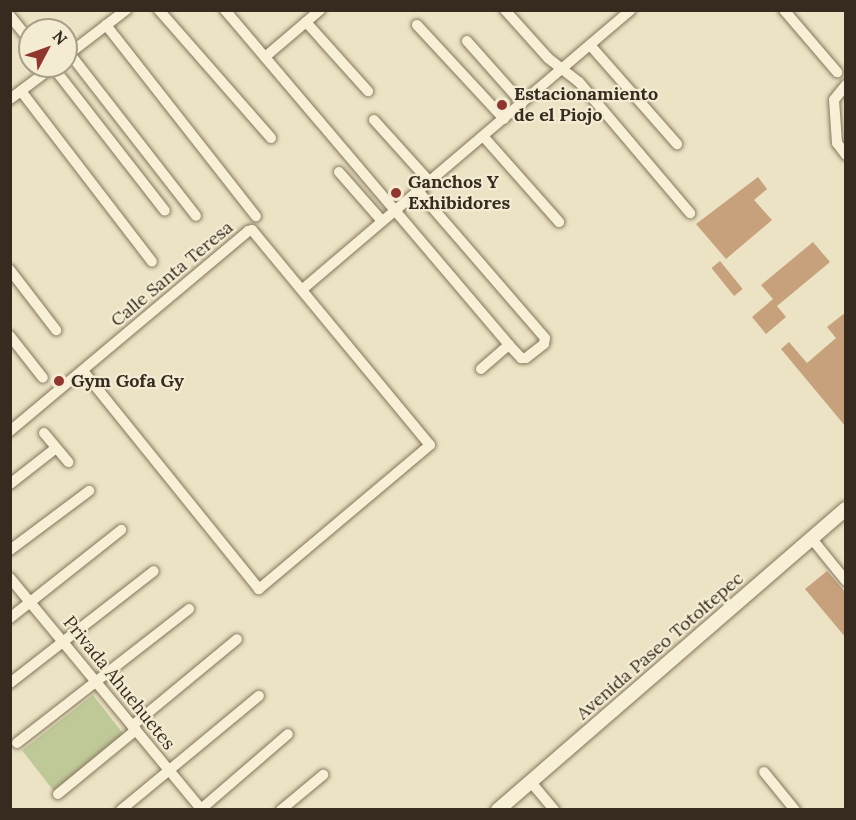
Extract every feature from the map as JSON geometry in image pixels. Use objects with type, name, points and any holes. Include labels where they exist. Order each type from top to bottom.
[{"type":"main road","name":"Avenida Paseo Totoltepec","points":[[498,810],[846,509]]},
{"type":"street","points":[[78,47],[126,10]]},
{"type":"street","points":[[159,10],[271,138]]},
{"type":"street","points":[[225,10],[509,345],[524,359],[546,341],[418,191]]},
{"type":"street","points":[[265,57],[321,10]]},
{"type":"street","points":[[505,10],[562,69],[579,82],[690,213]]},
{"type":"street","points":[[304,288],[631,10]]},
{"type":"street","points":[[784,10],[837,72]]},
{"type":"street","points":[[306,22],[368,91]]},
{"type":"street","points":[[106,25],[256,216]]},
{"type":"street","points":[[417,25],[504,119]]},
{"type":"street","points":[[467,41],[522,103]]},
{"type":"street","points":[[590,45],[677,144]]},
{"type":"street","points":[[78,68],[196,216]]},
{"type":"street","points":[[10,99],[38,78]]},
{"type":"street","points":[[62,78],[165,211]]},
{"type":"street","points":[[846,85],[834,100],[837,143],[846,155]]},
{"type":"street","points":[[21,91],[152,262]]},
{"type":"street","points":[[374,120],[429,181]]},
{"type":"street","points":[[483,136],[559,222]]},
{"type":"street","points":[[339,172],[382,221]]},
{"type":"street","name":"Calle Santa Teresa","points":[[10,431],[249,231],[256,231],[430,445],[259,589],[83,371]]},
{"type":"street","points":[[10,270],[56,330]]},
{"type":"street","points":[[10,336],[43,378]]},
{"type":"street","points":[[481,369],[509,345]]},
{"type":"street","points":[[44,433],[68,462]]},
{"type":"street","points":[[10,484],[56,448]]},
{"type":"street","points":[[10,550],[89,490]]},
{"type":"street","points":[[10,618],[121,530]]},
{"type":"street","points":[[812,539],[846,581]]},
{"type":"street","points":[[10,683],[154,571]]},
{"type":"street","name":"Privada Ahuehuetes","points":[[10,578],[201,809]]},
{"type":"street","points":[[16,743],[189,609]]},
{"type":"street","points":[[58,794],[237,639]]},
{"type":"street","points":[[121,810],[259,696]]},
{"type":"street","points":[[201,809],[288,734]]},
{"type":"street","points":[[764,772],[795,810]]},
{"type":"street","points":[[281,810],[322,775]]},
{"type":"street","points":[[530,781],[554,810]]},
{"type":"green space","points":[[93,695],[125,736],[54,791],[22,750]]},
{"type":"building","points":[[758,177],[767,189],[754,200],[772,220],[726,259],[696,224]]},
{"type":"building","points":[[813,242],[830,262],[777,306],[786,317],[766,334],[752,317],[773,299],[761,285]]},
{"type":"building","points":[[720,261],[743,289],[734,296],[711,268]]},
{"type":"building","points":[[846,312],[846,427],[781,349],[789,342],[807,363],[836,338],[827,327]]},
{"type":"building","points":[[827,571],[846,593],[846,638],[805,589]]},
{"type":"place","name":"Estacionamiento de el Piojo","points":[[502,105]]},
{"type":"place","name":"Ganchos Y Exhibidores","points":[[396,193]]},
{"type":"place","name":"Gym Gofa Gy","points":[[59,381]]}]
